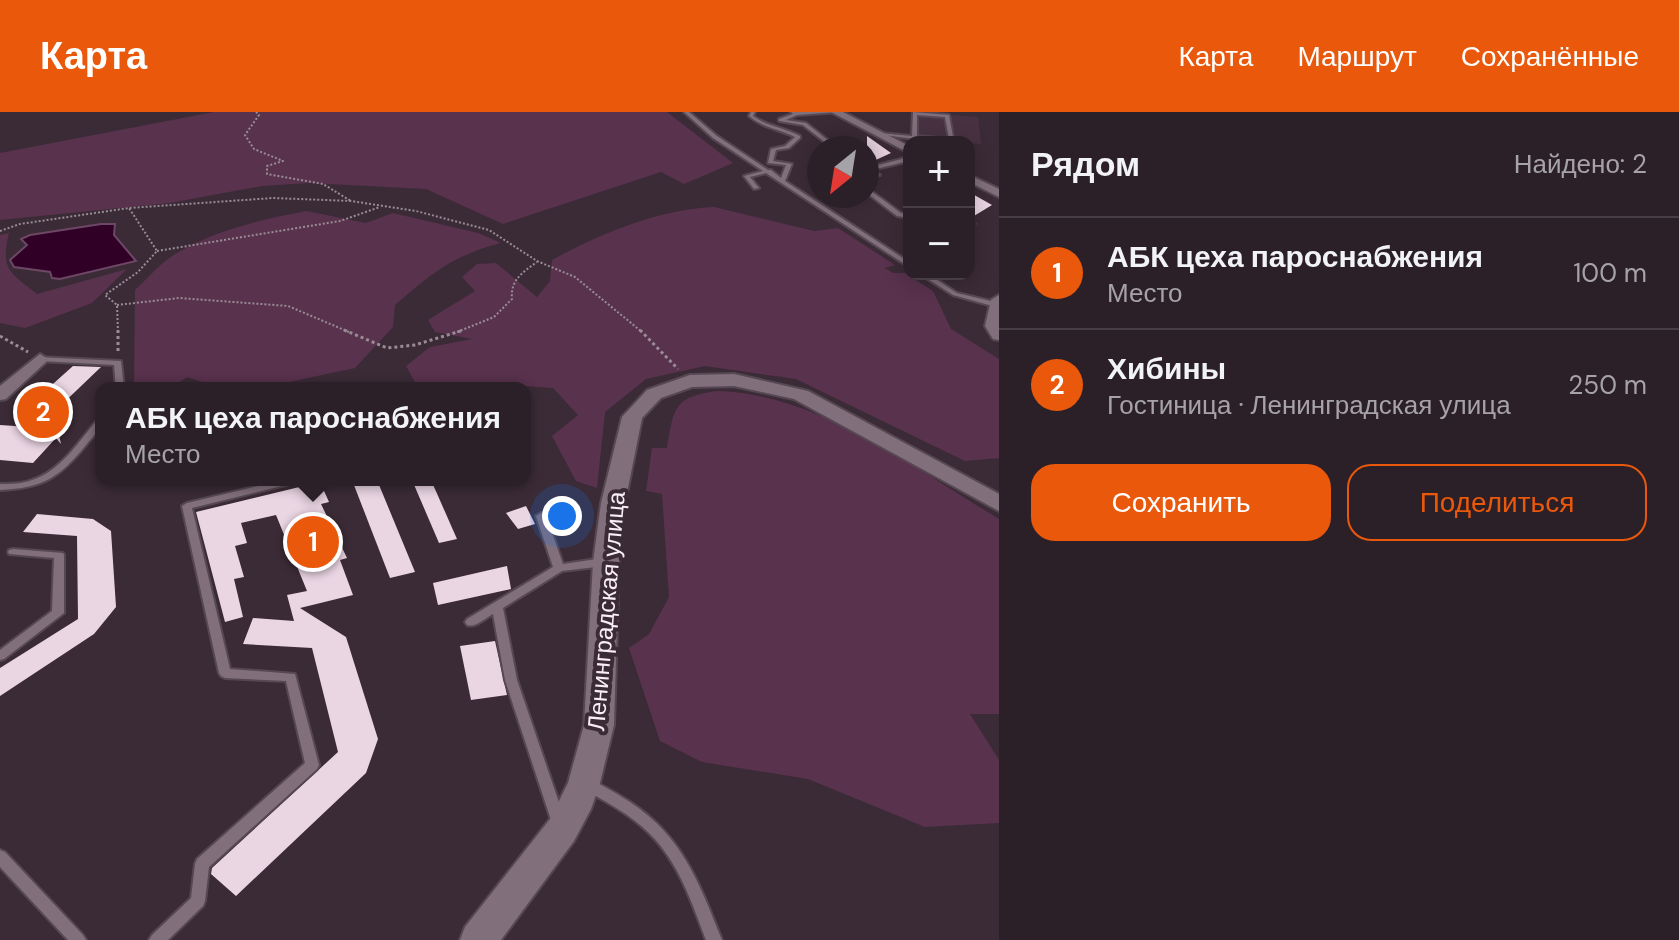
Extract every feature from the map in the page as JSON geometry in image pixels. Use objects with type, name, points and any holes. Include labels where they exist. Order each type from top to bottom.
[{"type":"street","points":[[836,112],[903,147]]},
{"type":"street","points":[[975,181],[999,194]]},
{"type":"street","points":[[997,303],[994,326],[999,335]]},
{"type":"street","points":[[0,395],[40,359]]},
{"type":"street","name":"Ленинградская улица","points":[[478,940],[562,830],[575,809],[584,783],[599,725],[606,562],[613,503],[632,417],[654,394],[690,381],[734,380],[801,395],[999,504]]},
{"type":"lane","points":[[686,112],[715,137],[903,261]]},
{"type":"lane","points":[[753,112],[751,116],[765,129],[790,132],[798,137],[787,147],[774,149],[770,154],[770,162],[789,164],[783,180]]},
{"type":"lane","points":[[820,136],[804,124],[781,120],[795,113],[836,112]]},
{"type":"lane","points":[[915,113],[947,116],[952,141],[914,138],[915,113]]},
{"type":"lane","points":[[878,134],[903,137]]},
{"type":"lane","points":[[879,166],[903,160]]},
{"type":"lane","points":[[756,188],[747,176],[769,171]]},
{"type":"lane","points":[[879,199],[903,215]]},
{"type":"lane","points":[[933,280],[955,294],[997,303]]},
{"type":"lane","points":[[40,359],[118,363],[120,382]]},
{"type":"lane","points":[[0,487],[42,483],[54,475],[95,428]]},
{"type":"lane","points":[[157,940],[198,901],[202,864],[312,765],[291,677],[225,673],[187,506],[270,486]]},
{"type":"lane","points":[[541,516],[559,568]]},
{"type":"lane","points":[[0,656],[58,613],[59,555],[13,552]]},
{"type":"lane","points":[[471,622],[559,568],[606,562]]},
{"type":"lane","points":[[497,606],[511,680],[562,830]]},
{"type":"lane","points":[[584,783],[645,818],[676,851],[714,940]]},
{"type":"lane","points":[[0,857],[78,940]]},
{"type":"path","points":[[256,112],[259,115],[245,135],[254,149],[283,161],[267,166],[267,174],[304,179],[340,190],[351,201]]},
{"type":"path","points":[[0,231],[20,224],[129,208],[273,198],[351,201],[382,206],[489,230],[537,261],[575,277],[619,311],[690,381]]},
{"type":"path","points":[[382,206],[340,221],[157,251],[138,272],[105,295],[117,305],[179,298],[288,306],[314,315],[346,334],[387,348],[441,338],[494,317],[512,299],[510,288],[514,278],[537,261]]},
{"type":"path","points":[[129,208],[157,251]]},
{"type":"path","points":[[117,305],[118,363]]},
{"type":"path","points":[[0,336],[40,359]]},
{"type":"shaded area","points":[[214,112],[667,112],[733,163],[684,184],[661,172],[503,224],[426,189],[309,183],[262,186],[170,203],[0,220],[0,153]]},
{"type":"shaded area","points":[[914,112],[978,117],[981,144],[975,143],[975,136],[913,136]]},
{"type":"shaded area","points":[[714,207],[814,231],[838,228],[895,265],[885,268],[893,273],[903,273],[903,280],[916,280],[933,291],[951,329],[999,359],[999,458],[965,461],[796,379],[705,366],[646,379],[605,412],[597,488],[576,481],[552,436],[578,415],[553,388],[531,386],[531,382],[415,382],[406,366],[430,347],[472,339],[435,332],[428,320],[475,291],[462,277],[477,264],[496,263],[537,297],[550,281],[552,260],[610,232],[673,212]]},
{"type":"shaded area","points":[[306,211],[366,223],[393,213],[478,233],[501,243],[456,260],[395,305],[393,327],[355,368],[289,382],[202,382],[187,377],[180,382],[134,382],[135,290],[166,261],[192,245],[240,226]]},
{"type":"shaded area","points":[[115,224],[114,235],[136,261],[60,279],[52,278],[50,272],[14,267],[10,260],[27,245],[21,239],[30,235]]},
{"type":"shaded area","points":[[9,233],[7,263],[14,275],[37,294],[127,269],[92,303],[25,328],[0,323],[0,235]]},
{"type":"shaded area","points":[[717,391],[754,395],[828,419],[899,457],[999,519],[999,714],[970,714],[999,760],[999,823],[925,827],[808,779],[702,762],[660,741],[629,648],[649,634],[669,597],[662,494],[646,491],[652,448],[667,448],[678,406],[692,397]]},
{"type":"building","points":[[879,144],[891,153],[879,158]]},
{"type":"building","points":[[975,195],[992,205],[975,215]]},
{"type":"building","points":[[73,366],[101,367],[55,411],[58,428],[65,429],[59,435],[61,444],[56,438],[33,463],[0,460],[0,425],[46,428],[26,408]]},
{"type":"building","points":[[303,486],[322,486],[329,502],[321,504],[347,558],[340,560],[353,595],[300,608],[346,637],[378,739],[366,773],[236,896],[211,874],[212,868],[338,752],[312,648],[243,644],[253,618],[294,621],[287,595],[307,591],[276,515],[241,523],[247,543],[235,546],[244,577],[234,579],[243,617],[225,622],[196,512]]},
{"type":"building","points":[[354,486],[379,486],[415,572],[390,578]]},
{"type":"building","points":[[415,486],[434,486],[457,539],[439,543]]},
{"type":"building","points":[[526,506],[535,524],[518,529],[506,513]]},
{"type":"building","points":[[37,514],[93,519],[111,531],[116,607],[94,634],[0,696],[0,668],[78,619],[77,536],[23,532]]},
{"type":"building","points":[[507,566],[511,589],[438,605],[433,583]]},
{"type":"building","points":[[495,641],[507,695],[471,700],[460,646]]},
{"type":"place","name":"Хибины","points":[[43,412]]},
{"type":"place","name":"АБК цеха пароснабжения","points":[[313,542]]}]
